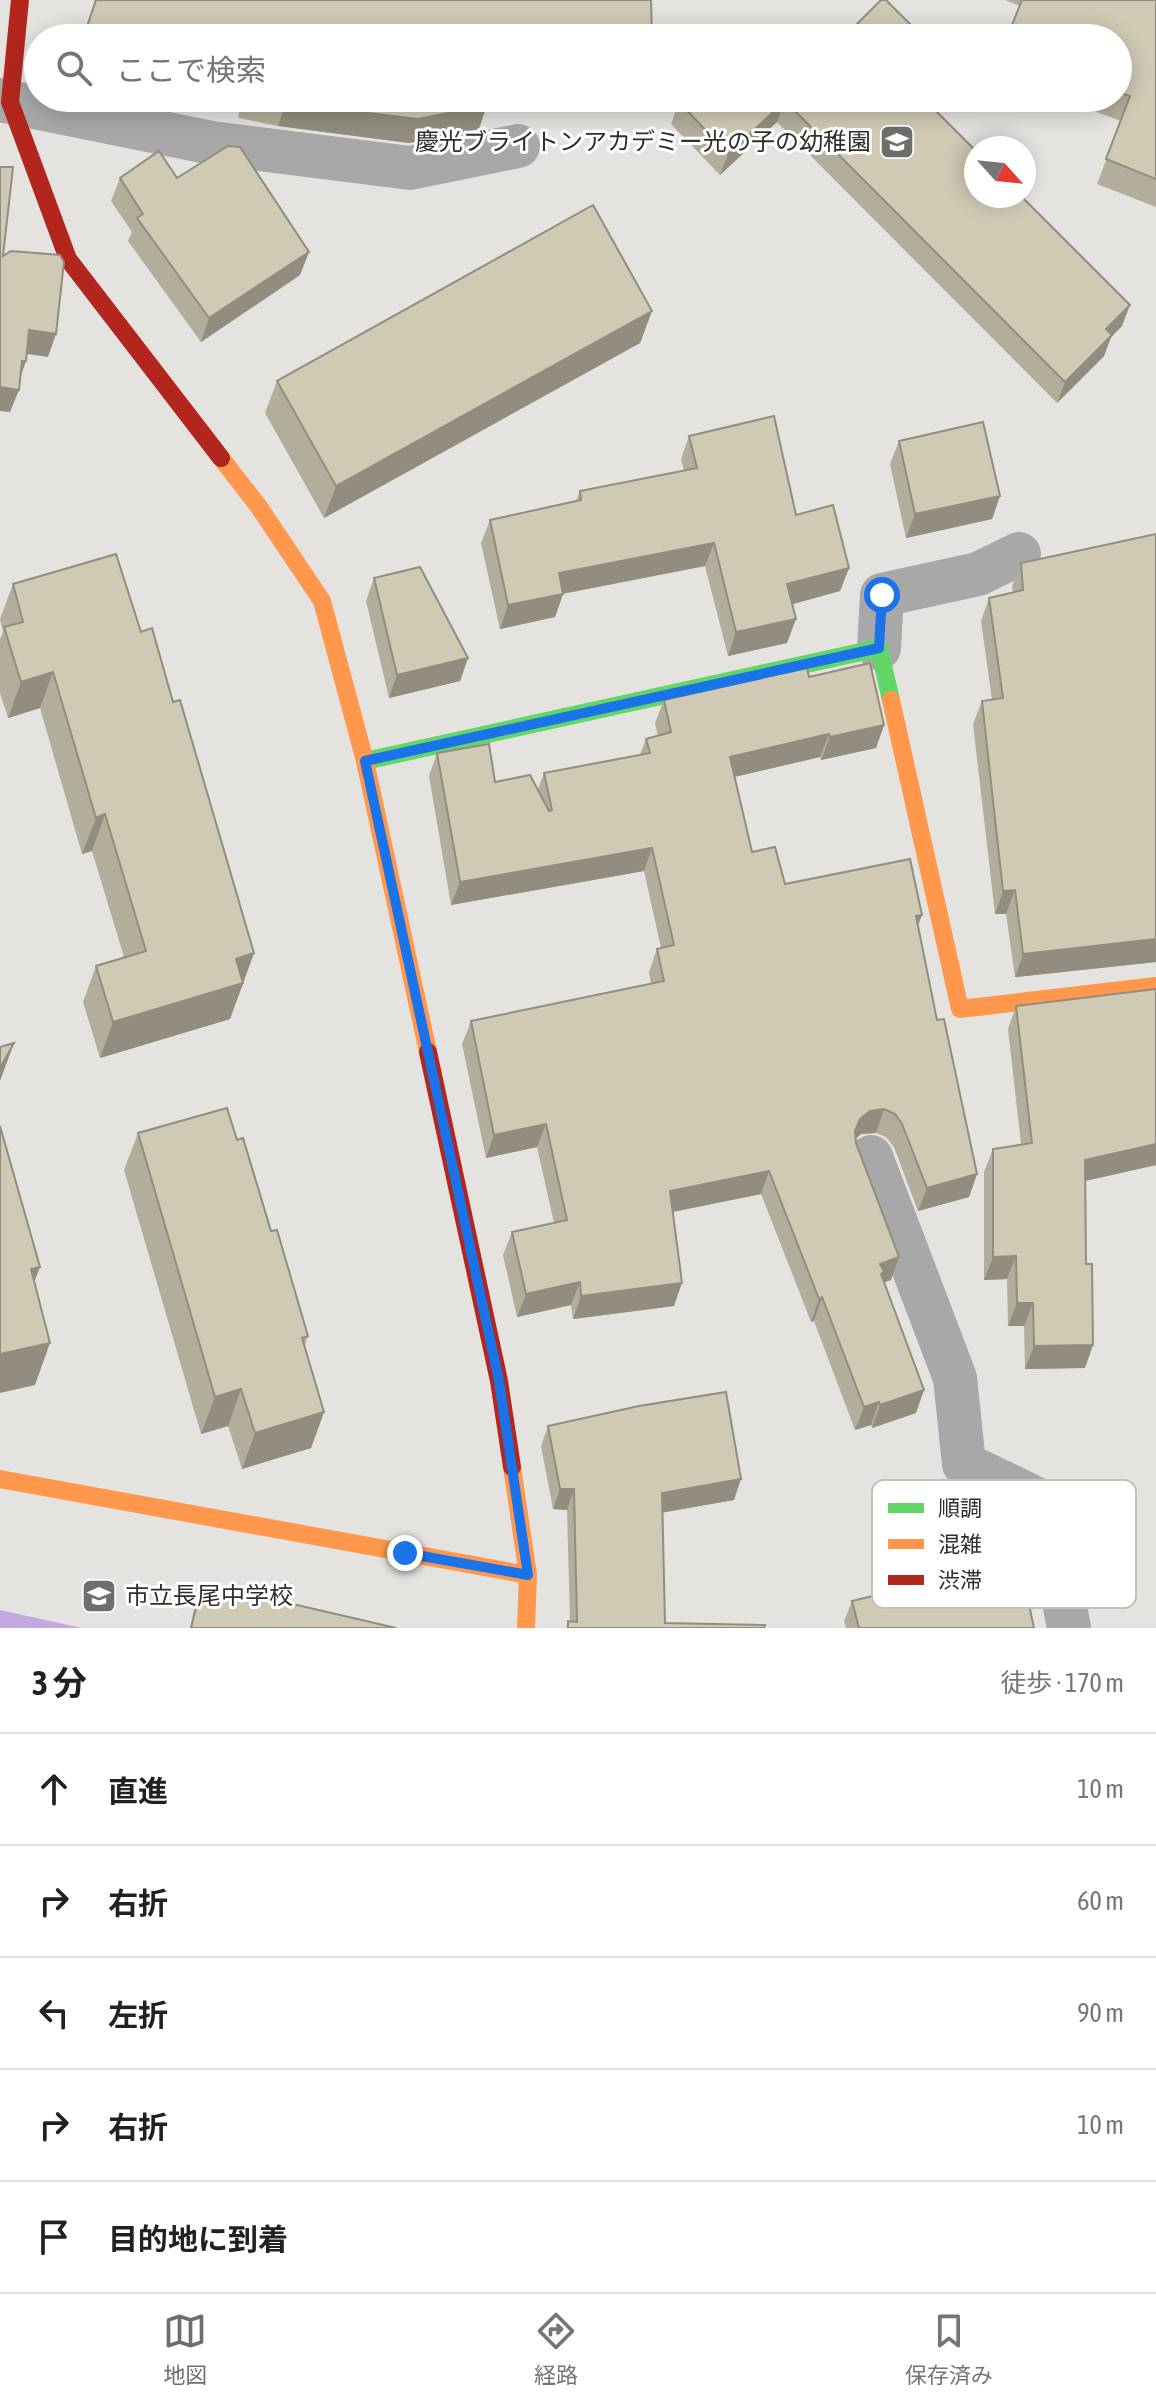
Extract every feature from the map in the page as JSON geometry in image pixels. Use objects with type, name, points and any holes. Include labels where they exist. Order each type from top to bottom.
[{"type":"street","points":[[20,0],[5,101],[68,259],[259,507],[322,601],[365,761],[499,1381],[528,1575],[526,1628]]},
{"type":"street","points":[[59,112],[212,143],[410,168],[518,146]]},
{"type":"street","points":[[1019,554],[978,574],[882,595],[879,648],[960,1009],[1156,986]]},
{"type":"street","points":[[365,761],[879,648]]},
{"type":"street","points":[[871,1157],[955,1378],[964,1464],[997,1480]]},
{"type":"street","points":[[0,1479],[528,1575]]},
{"type":"street","points":[[1065,1608],[1069,1628]]},
{"type":"shaded area","points":[[0,1610],[82,1628],[0,1628]]},
{"type":"building","points":[[96,0],[651,0],[652,24],[88,24]]},
{"type":"building","points":[[881,0],[886,0],[910,24],[857,24]]},
{"type":"building","points":[[1022,0],[1156,0],[1156,179],[1106,159],[1124,112],[1132,112],[1132,24],[1012,24]]},
{"type":"building","points":[[360,112],[452,112],[418,119]]},
{"type":"building","points":[[688,112],[773,112],[728,154]]},
{"type":"building","points":[[796,112],[937,112],[964,139],[964,208],[1033,208],[1130,305],[1106,329],[1112,335],[1065,382]]},
{"type":"building","points":[[228,146],[240,147],[309,252],[209,318],[137,218],[143,214],[120,178],[159,151],[177,178]]},
{"type":"building","points":[[0,167],[13,167],[3,256],[11,251],[60,255],[64,262],[56,334],[29,330],[19,390],[0,387]]},
{"type":"building","points":[[593,205],[652,311],[336,486],[277,381]]},
{"type":"building","points":[[774,416],[796,515],[833,505],[849,568],[787,584],[796,619],[736,632],[714,543],[559,573],[563,594],[508,605],[490,520],[581,500],[580,491],[697,468],[689,436]]},
{"type":"building","points":[[983,422],[1000,496],[915,514],[899,441]]},
{"type":"building","points":[[1156,534],[1156,939],[1023,954],[1015,890],[1003,891],[982,701],[1003,698],[989,598],[1023,590],[1021,563]]},
{"type":"building","points":[[116,554],[141,632],[152,628],[173,702],[180,700],[254,953],[236,959],[243,983],[113,1022],[96,966],[146,951],[105,814],[96,818],[53,672],[21,682],[4,627],[23,622],[13,584]]},
{"type":"building","points":[[420,567],[468,658],[397,675],[374,578]]},
{"type":"building","points":[[870,663],[884,725],[730,757],[752,852],[775,847],[785,884],[910,859],[922,915],[916,916],[937,1020],[944,1019],[977,1174],[927,1188],[902,1124],[895,1114],[884,1109],[870,1111],[860,1119],[855,1131],[856,1143],[899,1257],[880,1264],[884,1272],[881,1274],[924,1390],[880,1405],[879,1402],[864,1407],[769,1171],[670,1191],[682,1283],[581,1296],[580,1282],[526,1294],[512,1232],[567,1220],[546,1124],[494,1135],[471,1021],[664,981],[657,949],[674,945],[652,848],[460,882],[437,753],[489,744],[495,782],[530,775],[549,811],[552,810],[544,773],[650,753],[646,739],[671,732],[664,700],[807,668],[809,677]]},
{"type":"building","points":[[1156,989],[1156,1144],[1085,1160],[1086,1264],[1092,1264],[1093,1345],[1034,1346],[1033,1303],[1017,1303],[1016,1256],[993,1257],[993,1149],[1032,1143],[1016,1006]]},
{"type":"building","points":[[14,1043],[0,1068],[0,1047]]},
{"type":"building","points":[[227,1108],[237,1140],[243,1138],[271,1231],[277,1230],[308,1336],[302,1338],[324,1412],[255,1433],[241,1389],[215,1397],[138,1133]]},
{"type":"building","points":[[0,1126],[40,1267],[31,1269],[50,1343],[0,1354]]},
{"type":"building","points":[[726,1392],[741,1479],[662,1493],[665,1623],[765,1625],[764,1628],[568,1628],[568,1621],[577,1622],[574,1489],[560,1489],[548,1426],[639,1406]]},
{"type":"building","points":[[202,1583],[396,1628],[191,1628]]},
{"type":"building","points":[[872,1596],[872,1608],[1030,1608],[1034,1628],[859,1628],[852,1601]]},
{"type":"traffic: fast","points":[[365,761],[879,648],[891,700]]},
{"type":"traffic: slow","points":[[221,458],[259,507],[322,601],[365,761],[428,1052]]},
{"type":"traffic: slow","points":[[891,700],[960,1009],[1156,986]]},
{"type":"traffic: slow","points":[[512,1467],[528,1575],[526,1628]]},
{"type":"traffic: slow","points":[[0,1479],[528,1575]]},
{"type":"traffic: jam","points":[[20,0],[10,102],[68,259],[221,458]]},
{"type":"traffic: jam","points":[[428,1052],[499,1381],[512,1467]]},
{"type":"place","name":"慶光ブライトンアカデミー光の子の幼稚園","points":[[897,142]]},
{"type":"place","name":"市立長尾中学校","points":[[99,1596]]},
{"type":"route","points":[[405,1553],[528,1575],[499,1381],[365,761],[879,648],[882,595]]}]
